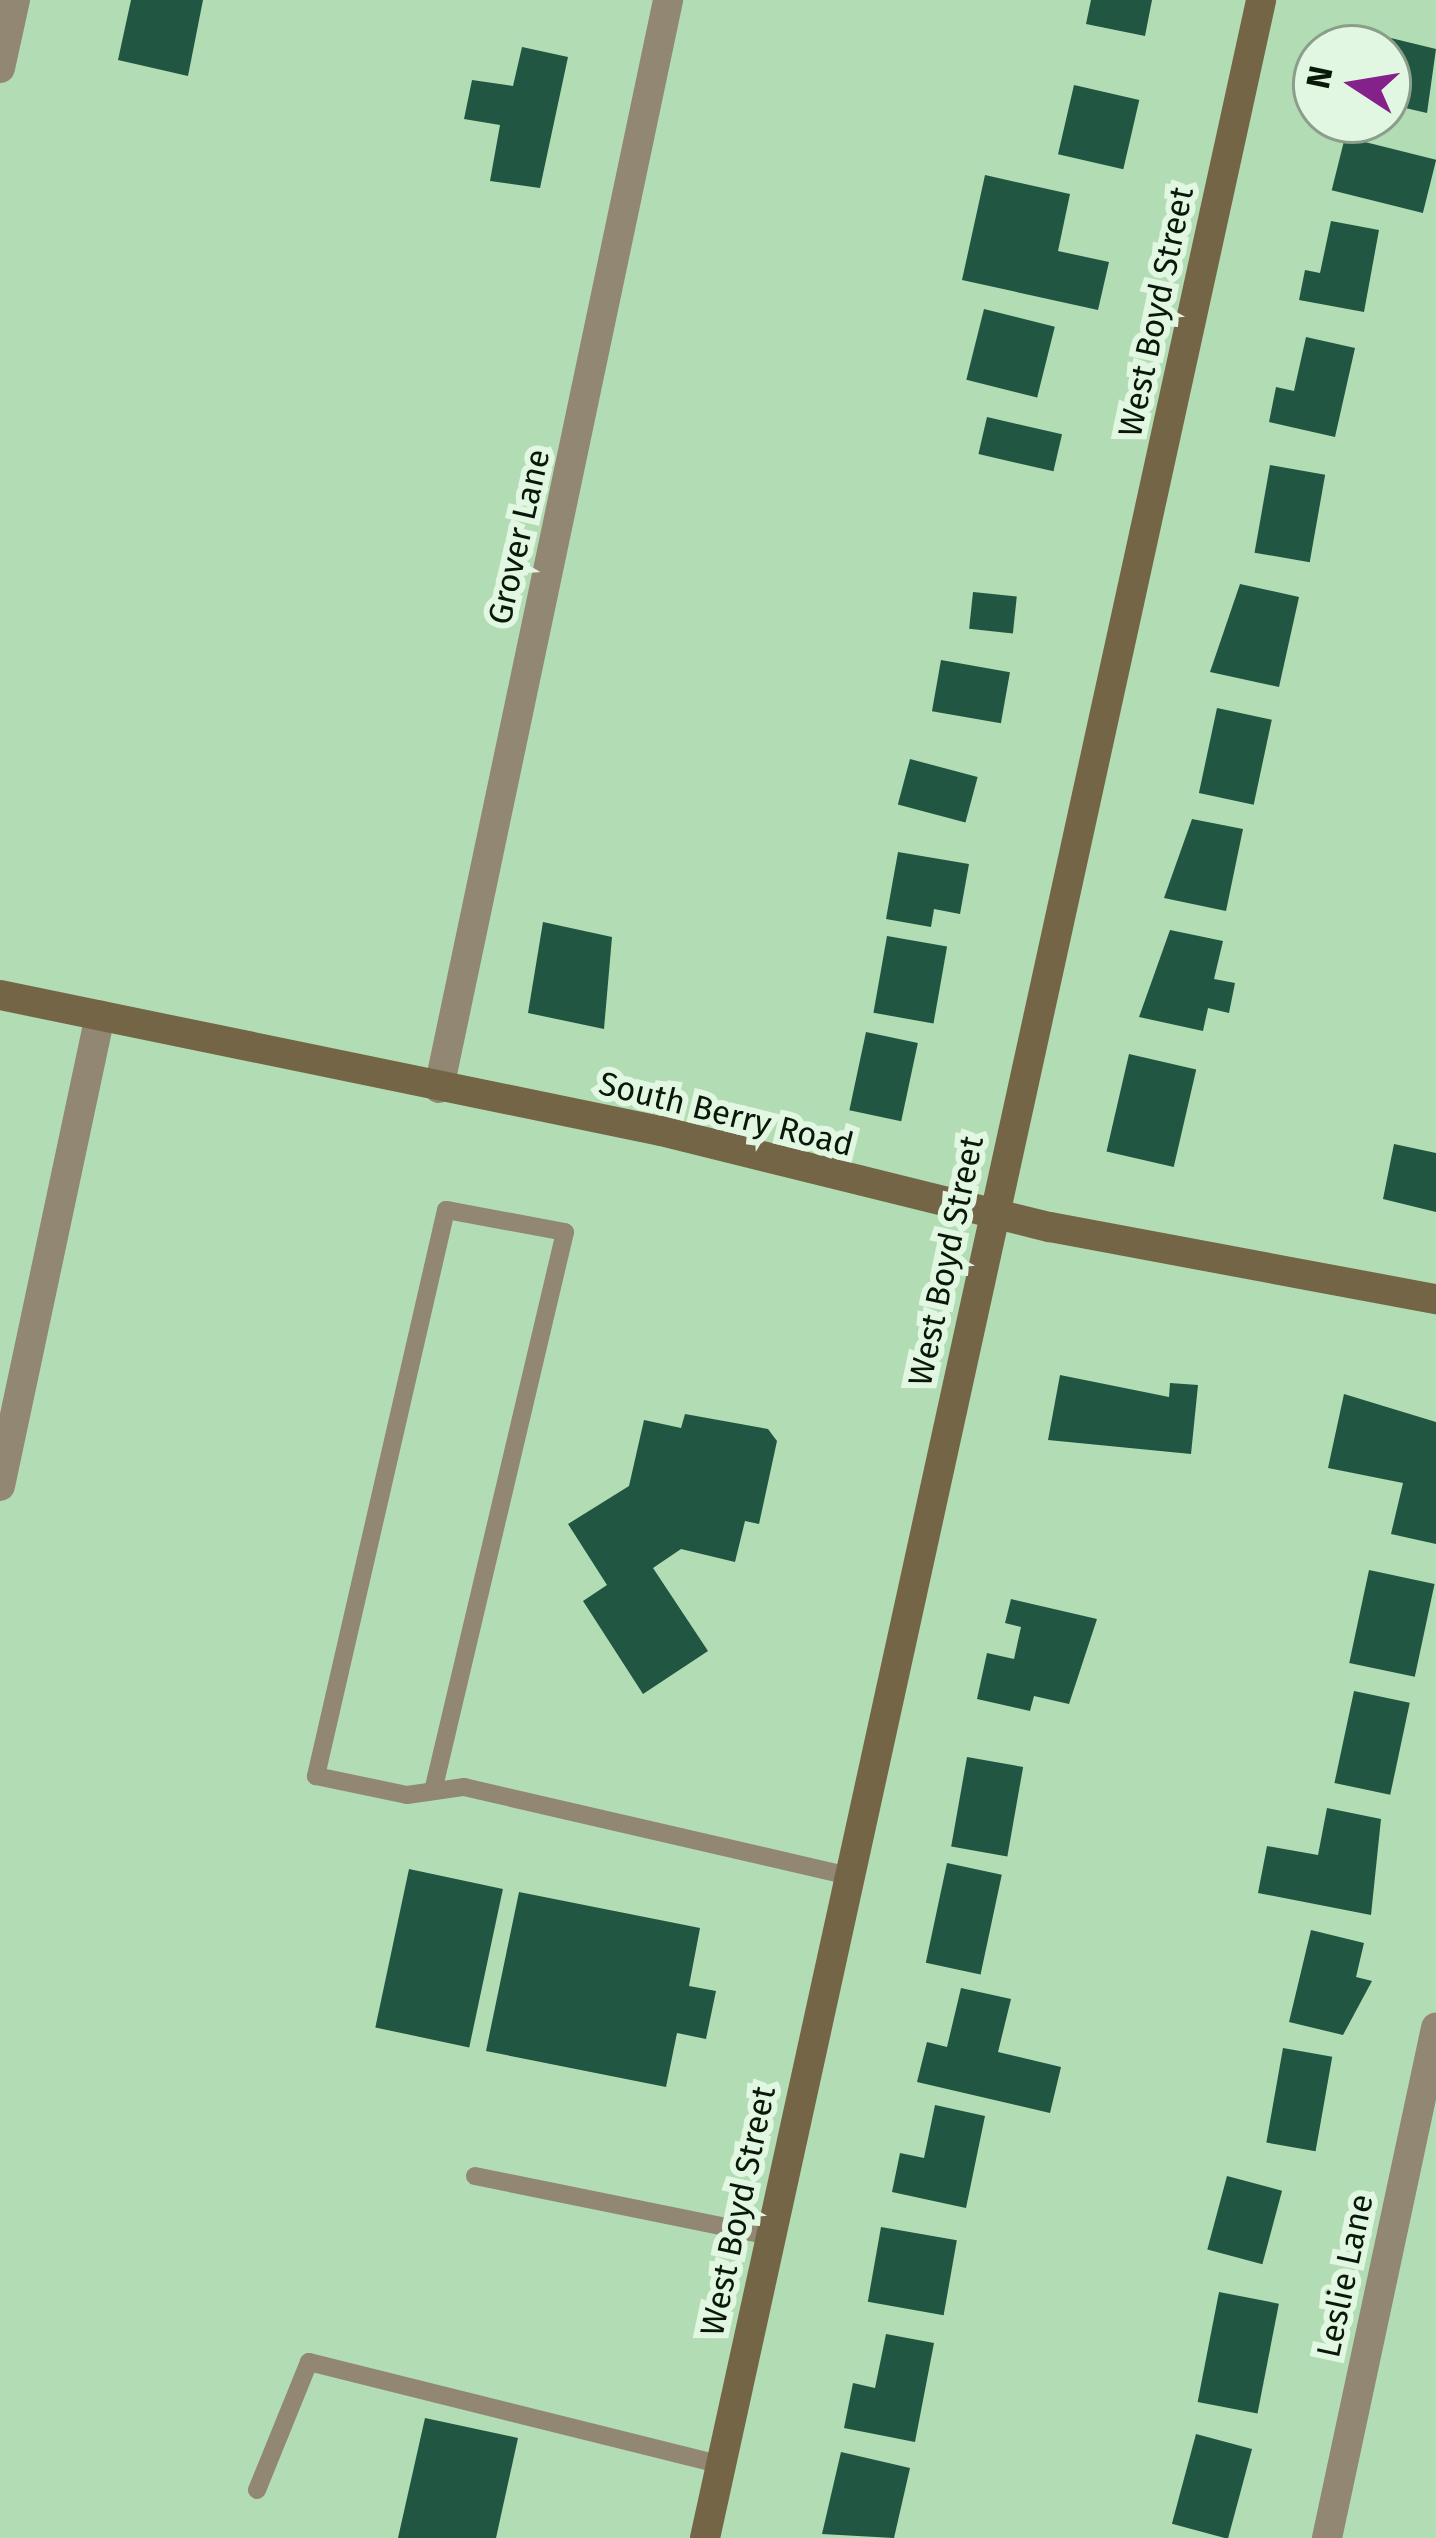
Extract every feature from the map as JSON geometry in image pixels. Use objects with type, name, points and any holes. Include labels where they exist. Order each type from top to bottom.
[{"type":"street","points":[[0,68],[15,0]]},
{"type":"street","name":"Grover Lane","points":[[439,1088],[668,0]]},
{"type":"street","name":"West Boyd Street","points":[[705,2538],[846,1875],[1261,0]]},
{"type":"street","name":"South Berry Road","points":[[0,995],[439,1088],[994,1214],[1436,1299]]},
{"type":"street","points":[[0,1486],[100,1016]]},
{"type":"street","name":"Leslie Lane","points":[[1327,2538],[1436,2028]]},
{"type":"lane","points":[[433,1791],[565,1232],[446,1210],[316,1777],[433,1791],[464,1787],[846,1875]]},
{"type":"lane","points":[[475,2176],[771,2236]]},
{"type":"lane","points":[[257,2490],[309,2362],[721,2465]]},
{"type":"building","points":[[131,0],[203,0],[188,76],[118,60]]},
{"type":"building","points":[[1091,0],[1152,0],[1145,36],[1086,24]]},
{"type":"building","points":[[1412,43],[1436,49],[1427,113],[1412,110]]},
{"type":"building","points":[[522,47],[568,57],[540,188],[490,181],[500,125],[464,119],[472,80],[513,86]]},
{"type":"building","points":[[1074,85],[1139,100],[1123,169],[1058,154]]},
{"type":"building","points":[[1343,144],[1373,144],[1436,160],[1423,213],[1332,190]]},
{"type":"building","points":[[985,175],[1070,194],[1058,251],[1109,262],[1098,310],[962,280]]},
{"type":"building","points":[[1331,221],[1379,230],[1364,312],[1299,300],[1305,270],[1320,273]]},
{"type":"building","points":[[984,309],[1055,327],[1037,397],[966,380]]},
{"type":"building","points":[[1306,337],[1355,348],[1335,437],[1269,422],[1276,387],[1294,391]]},
{"type":"building","points":[[987,417],[1062,434],[1053,471],[978,454]]},
{"type":"building","points":[[1270,465],[1325,475],[1310,562],[1255,553]]},
{"type":"building","points":[[1240,584],[1299,597],[1279,687],[1210,672]]},
{"type":"building","points":[[973,592],[1017,597],[1013,633],[969,629]]},
{"type":"building","points":[[941,660],[1010,672],[1001,723],[932,711]]},
{"type":"building","points":[[1217,708],[1272,720],[1254,805],[1199,793]]},
{"type":"building","points":[[910,759],[978,777],[965,823],[898,804]]},
{"type":"building","points":[[1192,819],[1243,829],[1226,911],[1164,898]]},
{"type":"building","points":[[898,852],[969,864],[960,914],[934,909],[931,927],[886,919]]},
{"type":"building","points":[[543,922],[612,937],[604,1029],[528,1013]]},
{"type":"building","points":[[1170,930],[1223,941],[1214,979],[1235,983],[1229,1013],[1208,1008],[1203,1031],[1139,1017]]},
{"type":"building","points":[[887,936],[947,947],[934,1023],[873,1013]]},
{"type":"building","points":[[866,1032],[918,1043],[901,1121],[849,1110]]},
{"type":"building","points":[[1129,1054],[1196,1070],[1174,1167],[1107,1151]]},
{"type":"building","points":[[1394,1144],[1436,1153],[1436,1212],[1383,1199]]},
{"type":"building","points":[[1060,1375],[1169,1397],[1170,1383],[1198,1385],[1191,1454],[1048,1440]]},
{"type":"building","points":[[1344,1394],[1436,1422],[1436,1544],[1391,1534],[1403,1483],[1328,1468]]},
{"type":"building","points":[[685,1414],[768,1429],[777,1441],[759,1524],[745,1521],[735,1562],[681,1549],[653,1568],[708,1651],[643,1694],[583,1601],[607,1585],[568,1524],[629,1486],[644,1420],[681,1428]]},
{"type":"building","points":[[1369,1570],[1435,1584],[1415,1677],[1349,1663]]},
{"type":"building","points":[[1011,1599],[1097,1619],[1069,1704],[1034,1696],[1030,1711],[977,1699],[987,1653],[1014,1659],[1021,1627],[1005,1623]]},
{"type":"building","points":[[1354,1691],[1410,1703],[1390,1795],[1334,1783]]},
{"type":"building","points":[[967,1757],[1023,1767],[1007,1857],[951,1847]]},
{"type":"building","points":[[1327,1808],[1381,1819],[1371,1915],[1258,1893],[1267,1846],[1318,1855]]},
{"type":"building","points":[[947,1863],[1002,1875],[981,1974],[926,1963]]},
{"type":"building","points":[[409,1869],[503,1889],[469,2047],[375,2027]]},
{"type":"building","points":[[519,1892],[700,1928],[689,1986],[716,1991],[706,2039],[677,2033],[666,2087],[486,2051]]},
{"type":"building","points":[[1311,1930],[1364,1943],[1356,1977],[1372,1981],[1343,2035],[1289,2022]]},
{"type":"building","points":[[961,1988],[1011,1999],[998,2052],[1061,2067],[1050,2113],[917,2082],[927,2042],[947,2047]]},
{"type":"building","points":[[1283,2048],[1332,2057],[1316,2151],[1266,2143]]},
{"type":"building","points":[[935,2105],[985,2116],[966,2208],[892,2192],[900,2153],[924,2158]]},
{"type":"building","points":[[1227,2176],[1282,2191],[1262,2264],[1207,2249]]},
{"type":"building","points":[[881,2227],[957,2240],[944,2315],[868,2302]]},
{"type":"building","points":[[1219,2292],[1279,2304],[1258,2414],[1198,2402]]},
{"type":"building","points":[[886,2334],[934,2343],[915,2442],[844,2428],[853,2383],[875,2388]]},
{"type":"building","points":[[425,2418],[518,2438],[496,2538],[398,2538]]},
{"type":"building","points":[[1196,2434],[1252,2449],[1228,2538],[1172,2524]]},
{"type":"building","points":[[841,2452],[910,2468],[894,2538],[822,2534]]}]
